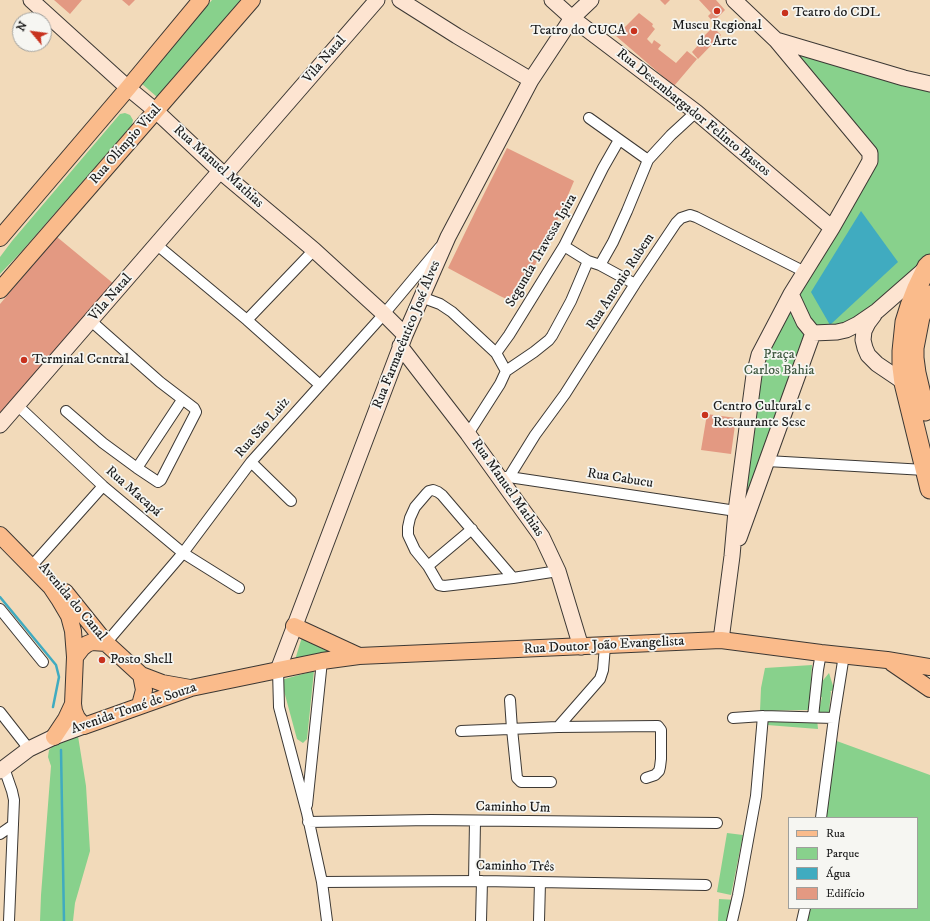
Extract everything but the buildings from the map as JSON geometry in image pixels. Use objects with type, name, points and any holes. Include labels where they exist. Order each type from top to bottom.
[{"type":"highway","points":[[929,266],[912,300],[905,322],[902,368],[904,383],[930,489]]},
{"type":"highway","points":[[930,295],[920,318],[914,348],[916,373],[925,397],[930,434]]},
{"type":"main road","name":"Rua Olímpio Vital","points":[[0,290],[252,0]]},
{"type":"main road","points":[[0,238],[128,88],[199,1]]},
{"type":"main road","name":"Avenida do Canal","points":[[0,522],[34,563],[69,616],[73,631],[75,656],[73,704],[77,718],[84,726]]},
{"type":"main road","name":"Avenida do Canal","points":[[0,535],[34,563],[65,593],[106,643],[141,675]]},
{"type":"main road","points":[[294,626],[358,656]]},
{"type":"main road","name":"Rua Doutor João Evangelista","points":[[278,670],[322,661],[358,656],[721,640],[887,660],[930,667]]},
{"type":"main road","points":[[75,656],[87,644],[92,642],[106,643]]},
{"type":"main road","points":[[887,660],[930,689]]},
{"type":"main road","name":"Avenida Tomé de Souza","points":[[84,726],[191,688],[278,670]]},
{"type":"main road","points":[[141,675],[162,683],[191,688]]},
{"type":"main road","points":[[140,705],[144,690],[141,675]]},
{"type":"main road","points":[[54,737],[66,719],[73,704]]},
{"type":"street","name":"Rua Manuel Mathias","points":[[31,0],[128,88],[156,110],[223,173],[314,250],[384,314],[468,434],[504,477],[542,537],[558,571],[581,647]]},
{"type":"street","name":"Vila Natal","points":[[0,425],[157,245],[378,0]]},
{"type":"street","points":[[400,0],[531,80]]},
{"type":"street","name":"Rua Desembargador Felinto Bastos","points":[[552,0],[572,18],[696,112],[832,228]]},
{"type":"street","name":"Rua Farmacêutico José Alves","points":[[278,670],[402,340],[448,237],[531,80],[572,18],[591,0]]},
{"type":"street","points":[[721,640],[754,375],[759,355],[791,294],[832,228],[870,160],[870,153],[776,40],[734,0]]},
{"type":"street","points":[[776,40],[904,78],[930,84]]},
{"type":"street","points":[[600,265],[613,242],[648,160],[671,135],[696,112]]},
{"type":"street","points":[[589,118],[648,160]]},
{"type":"street","name":"Segunda Travessa Ipira","points":[[496,353],[509,335],[564,246],[603,168],[619,140]]},
{"type":"street","name":"Rua Antonio Rubem","points":[[504,477],[565,394],[635,284],[676,223],[681,218],[690,215],[696,217],[805,272]]},
{"type":"street","name":"Rua São Luiz","points":[[106,643],[183,553],[251,462],[384,314],[448,237]]},
{"type":"street","points":[[157,245],[247,320],[320,385]]},
{"type":"street","points":[[564,246],[635,284]]},
{"type":"street","points":[[247,320],[314,250]]},
{"type":"street","points":[[468,434],[500,384],[506,371],[534,352],[552,336],[571,301],[588,260]]},
{"type":"street","points":[[776,324],[808,327],[829,333],[846,330],[877,311],[929,266]]},
{"type":"street","points":[[732,556],[767,461],[808,327],[791,294]]},
{"type":"street","points":[[421,297],[440,304],[452,312],[496,353],[506,371]]},
{"type":"street","points":[[877,311],[864,331],[863,340],[868,355],[877,364],[925,397]]},
{"type":"street","points":[[66,411],[103,443],[158,482],[161,480],[196,412],[91,321]]},
{"type":"street","points":[[137,468],[182,400]]},
{"type":"street","name":"Rua Macapá","points":[[18,405],[103,486],[183,553],[239,588]]},
{"type":"street","points":[[767,461],[925,470]]},
{"type":"street","points":[[251,462],[291,501]]},
{"type":"street","name":"Rua Cabucu","points":[[504,477],[736,511]]},
{"type":"street","points":[[34,563],[103,486]]},
{"type":"street","points":[[513,578],[442,495],[435,490],[429,491],[414,508],[410,518],[408,535],[415,550],[428,566],[439,585],[444,586],[513,578],[558,571]]},
{"type":"street","points":[[428,566],[472,529]]},
{"type":"street","points":[[0,609],[43,662]]},
{"type":"street","points":[[558,727],[600,679],[603,670],[605,646]]},
{"type":"street","points":[[813,717],[821,653]]},
{"type":"street","points":[[821,817],[844,655]]},
{"type":"street","points":[[307,817],[322,661]]},
{"type":"street","points":[[278,670],[278,707],[307,817],[322,882],[327,921]]},
{"type":"street","points":[[510,700],[517,778],[521,782],[551,782]]},
{"type":"street","points":[[0,712],[29,750]]},
{"type":"street","points":[[733,718],[763,716],[834,718]]},
{"type":"street","points":[[732,921],[756,796],[763,716]]},
{"type":"street","name":"Avenida Tomé de Souza","points":[[2,770],[29,750],[54,737],[84,726]]},
{"type":"street","points":[[461,731],[558,727],[659,727],[661,730],[661,759],[659,771],[646,778]]},
{"type":"street","points":[[2,770],[13,795],[9,921]]},
{"type":"street","name":"Caminho Um","points":[[307,817],[476,821],[717,823]]},
{"type":"street","points":[[476,821],[481,921]]},
{"type":"street","points":[[0,834],[13,825]]},
{"type":"street","name":"Caminho Três","points":[[322,882],[478,881],[706,885]]},
{"type":"street","points":[[539,921],[540,882]]},
{"type":"street","points":[[802,921],[805,909]]},
{"type":"green space","points":[[212,0],[241,0],[157,97],[141,83]]},
{"type":"green space","name":"Praça Carlos Bahia","points":[[776,40],[930,85],[930,260],[857,322],[812,331],[732,556],[754,375],[794,295],[871,160]]},
{"type":"green space","points":[[125,113],[130,115],[133,120],[132,125],[0,274],[0,257],[12,241],[120,114]]},
{"type":"green space","points":[[302,637],[334,651],[295,660]]},
{"type":"green space","points":[[812,665],[809,710],[760,711],[761,688],[765,668]]},
{"type":"green space","points":[[314,671],[307,739],[303,743],[297,739],[281,680]]},
{"type":"green space","points":[[829,673],[834,689],[830,692],[829,712],[818,713],[822,697],[819,698],[820,684]]},
{"type":"green space","points":[[766,718],[817,719],[818,729],[767,725]]},
{"type":"green space","points":[[78,736],[86,786],[90,851],[75,903],[73,921],[40,921],[51,766],[48,757],[49,750],[55,744]]},
{"type":"green space","points":[[834,740],[930,775],[930,921],[806,921],[808,909],[918,909],[918,817],[822,817]]},
{"type":"green space","points":[[727,833],[743,835],[731,895],[717,892]]},
{"type":"green space","points":[[719,899],[737,900],[731,921],[718,921]]},
{"type":"water","points":[[861,211],[898,262],[830,325],[811,292]]},
{"type":"waterway","points":[[0,597],[56,665],[59,677],[53,707]]},
{"type":"waterway","points":[[61,750],[64,921]]},
{"type":"place","name":"Museu Regional de Arte","points":[[717,11]]},
{"type":"place","name":"Teatro do CDL","points":[[785,13]]},
{"type":"place","name":"Teatro do CUCA","points":[[634,31]]},
{"type":"place","name":"Terminal Central","points":[[24,360]]},
{"type":"place","name":"Centro Cultural e Restaurante Sesc","points":[[705,415]]},
{"type":"place","name":"Posto Shell","points":[[102,660]]}]
